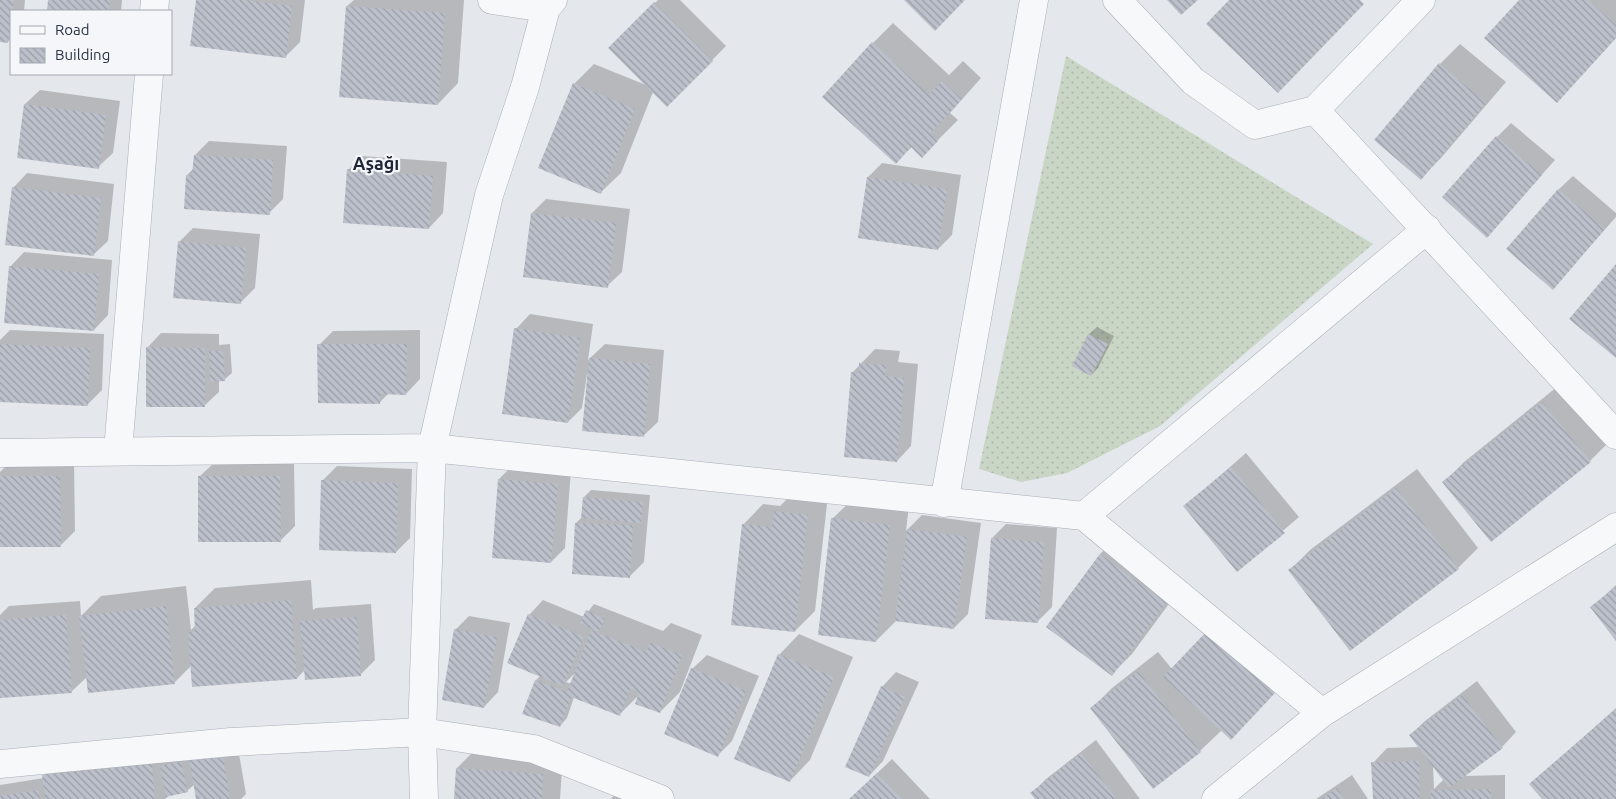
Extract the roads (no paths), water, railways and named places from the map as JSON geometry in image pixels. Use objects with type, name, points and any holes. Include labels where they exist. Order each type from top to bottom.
[{"type":"street","points":[[424,799],[422,732],[432,448],[489,195],[550,4],[492,0]]},
{"type":"street","points":[[944,503],[1034,0]]},
{"type":"street","points":[[1117,0],[1193,81],[1255,125],[1315,110],[1422,0]]},
{"type":"street","points":[[118,451],[149,75]]},
{"type":"street","points":[[1315,110],[1616,435]]},
{"type":"street","points":[[1084,516],[1427,229]]},
{"type":"street","points":[[0,453],[432,448],[944,503],[1084,516],[1322,713]]},
{"type":"street","points":[[1216,799],[1322,713],[1616,527]]},
{"type":"street","points":[[0,764],[231,742],[422,732],[534,749],[660,799]]},
{"type":"district","name":"Aşağı","points":[[376,164]]}]
